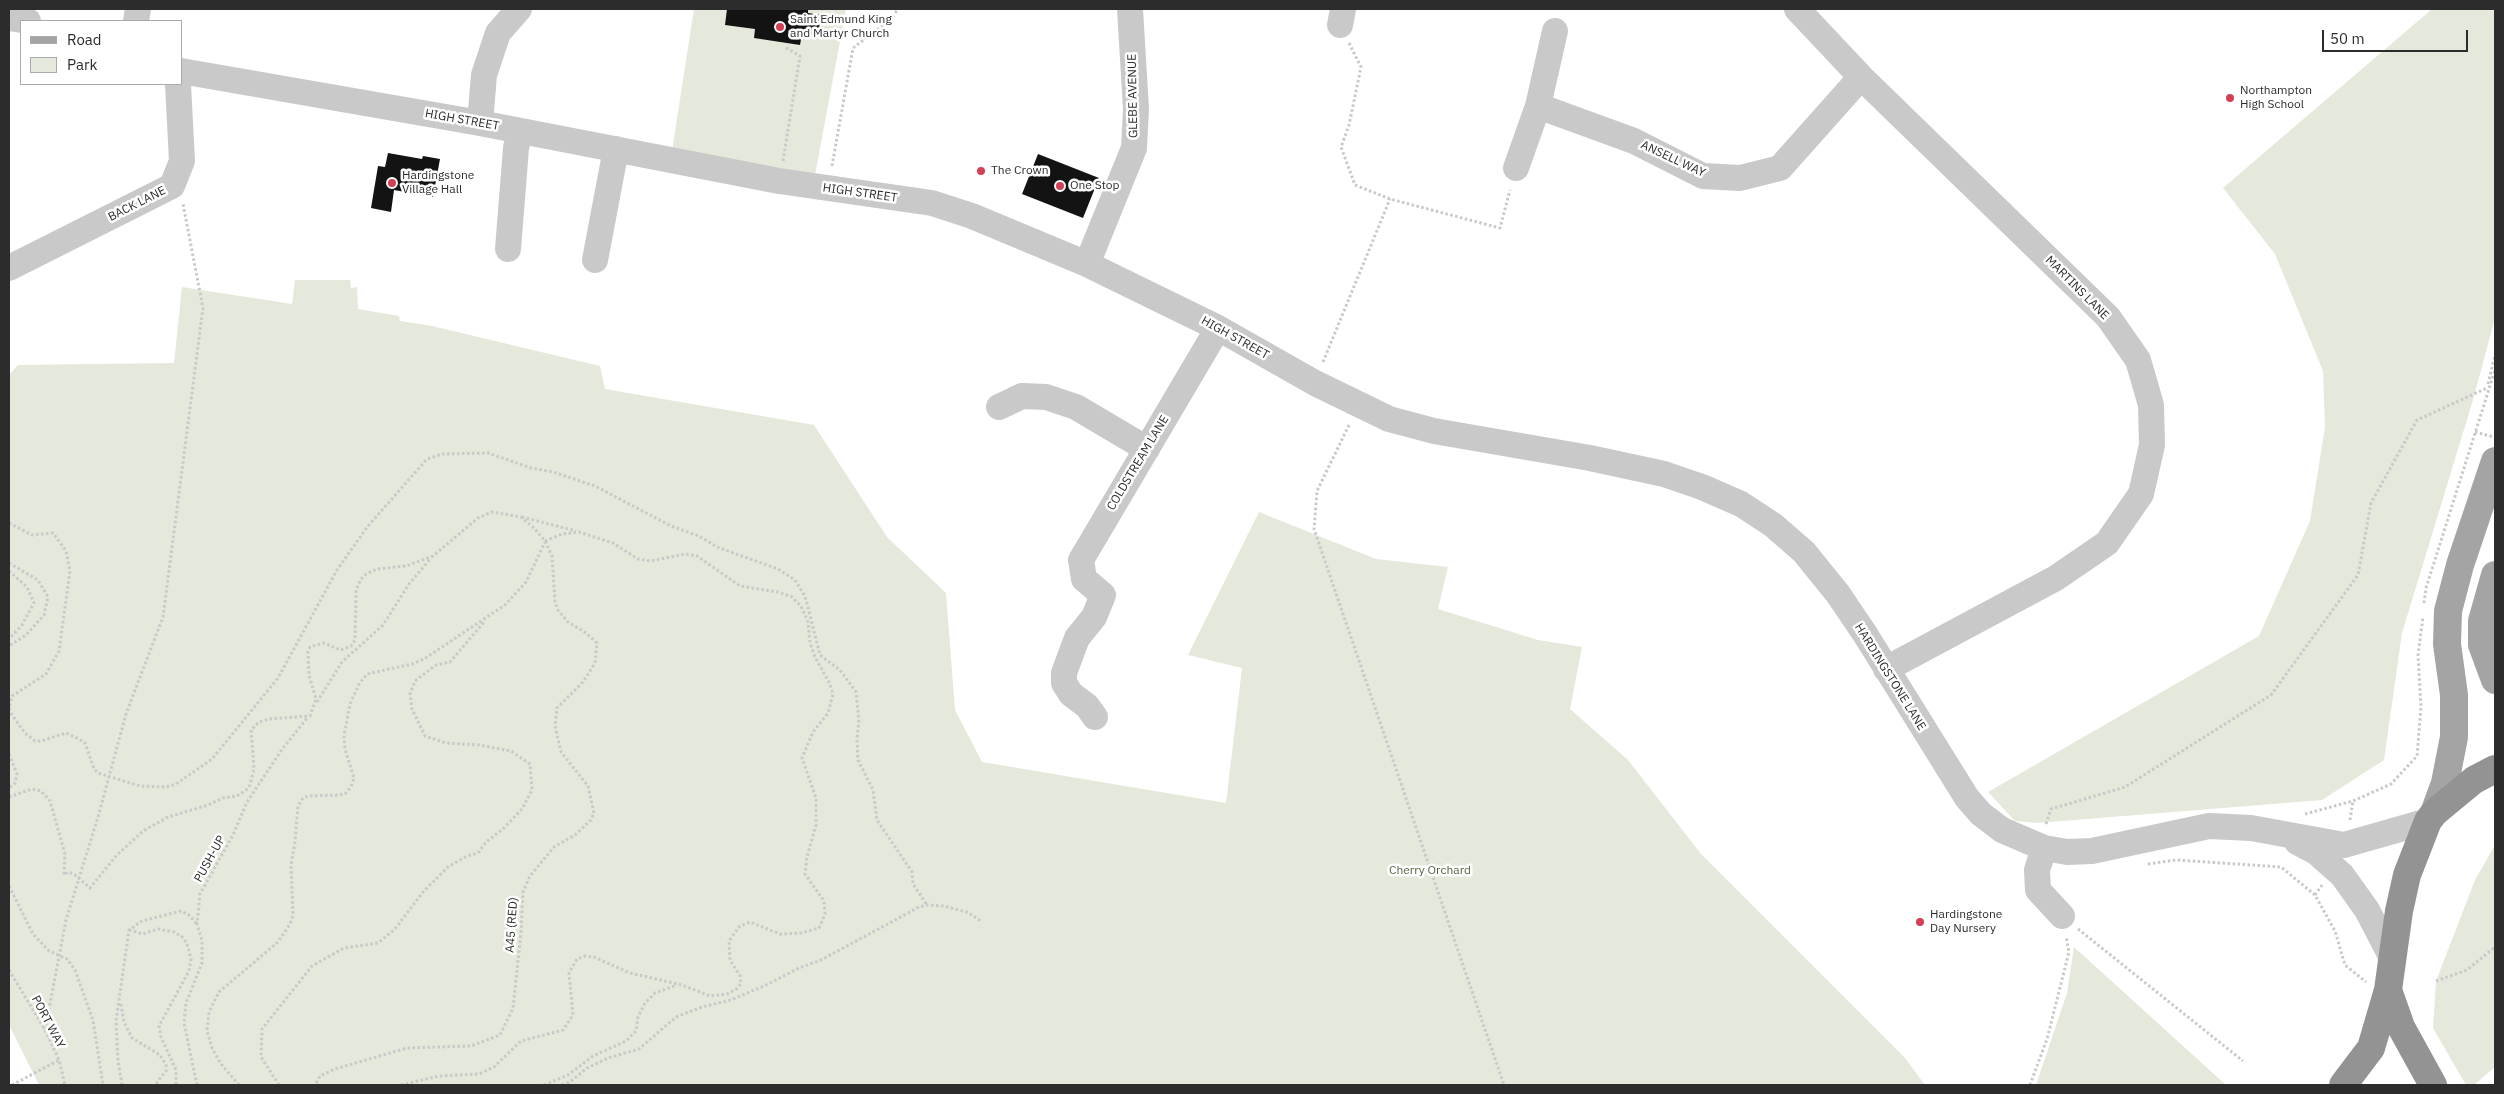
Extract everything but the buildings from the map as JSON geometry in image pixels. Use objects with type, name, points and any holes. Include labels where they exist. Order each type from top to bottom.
[{"type":"highway","points":[[2343,1085],[2371,1048],[2379,988],[2391,956],[2407,875],[2431,817],[2474,780],[2495,769]]},
{"type":"highway","points":[[2379,988],[2432,1082]]},
{"type":"main road","points":[[2431,817],[2445,783],[2454,737],[2454,695],[2448,644],[2448,611],[2460,565],[2495,461]]},
{"type":"main road","points":[[2495,575],[2482,621],[2482,645],[2495,680]]},
{"type":"street","points":[[480,123],[484,75],[498,34],[519,9]]},
{"type":"street","name":"GLEBE AVENUE","points":[[1087,264],[1134,148],[1136,109],[1130,9]]},
{"type":"street","name":"MARTINS LANE","points":[[1796,9],[1861,77],[2108,317],[2138,360],[2151,405],[2152,446],[2141,494],[2107,543],[2056,578],[1886,669]]},
{"type":"street","points":[[1516,168],[1538,106],[1555,31]]},
{"type":"street","name":"HIGH STREET","points":[[182,71],[480,123],[779,181],[932,203],[972,216],[1087,264],[1218,328],[1315,383],[1389,419],[1434,431],[1497,442]]},
{"type":"street","name":"ANSELL WAY","points":[[1538,106],[1634,141],[1703,176],[1740,178],[1780,168],[1861,77]]},
{"type":"street","name":"BACK LANE","points":[[9,268],[172,186],[182,160],[178,85]]},
{"type":"street","points":[[508,249],[516,148],[520,131]]},
{"type":"street","points":[[595,260],[616,150]]},
{"type":"street","name":"COLDSTREAM LANE","points":[[1095,717],[1087,706],[1070,694],[1064,683],[1064,673],[1077,638],[1094,617],[1104,595],[1084,579],[1081,560],[1218,328]]},
{"type":"street","points":[[999,407],[1022,396],[1046,397],[1076,407],[1147,449]]},
{"type":"street","name":"HARDINGSTONE LANE","points":[[1497,442],[1590,458],[1664,474],[1702,487],[1741,504],[1773,525],[1804,552],[1838,594],[1966,798],[1981,814],[2002,830],[2043,840],[2067,852],[2092,851],[2209,826],[2251,828],[2344,845],[2431,817]]},
{"type":"street","name":"HARDINGSTONE LANE","points":[[2287,836],[2316,852],[2342,875],[2367,910],[2391,956]]},
{"type":"street","points":[[2043,840],[2037,870],[2038,890],[2062,916]]},
{"type":"path","points":[[828,189],[853,48],[891,19],[898,9]]},
{"type":"path","points":[[1342,17],[1361,67],[1350,125],[1341,147],[1355,185],[1390,199],[1500,228],[1516,168]]},
{"type":"path","points":[[779,181],[800,56],[785,47]]},
{"type":"path","points":[[1315,383],[1390,199]]},
{"type":"path","points":[[45,1030],[58,955],[79,877],[126,714],[163,617],[202,308],[182,201]]},
{"type":"path","points":[[2495,356],[2481,414],[2495,370]]},
{"type":"path","points":[[2043,840],[2050,809],[2125,787],[2271,695],[2358,575],[2371,503],[2417,420],[2487,388]]},
{"type":"path","points":[[1349,424],[1316,491],[1314,529],[1504,1085]]},
{"type":"path","points":[[2475,432],[2495,438]]},
{"type":"path","points":[[9,524],[32,535],[53,533],[66,551],[70,571],[59,651],[46,674],[12,696],[9,708],[12,715],[25,733],[36,741],[42,741],[66,733],[79,739],[85,743],[94,769],[108,778],[140,786],[166,787],[176,784],[212,759],[278,678],[336,570],[368,526],[427,459],[442,454],[488,453],[530,468],[575,478],[595,486],[671,526],[699,536],[716,547],[778,570],[795,580],[805,596],[820,655],[840,670],[856,692],[860,720],[857,739],[858,760],[873,790],[877,820],[912,872],[913,884],[927,905]]},
{"type":"path","points":[[316,705],[308,652],[310,647],[323,643],[341,650],[352,646],[355,636],[355,597],[361,578],[372,570],[400,568],[433,556],[464,528],[484,514],[500,512],[521,516],[613,543],[638,559],[651,561],[685,554],[696,556],[740,586],[772,591],[792,597],[805,614],[810,643],[815,657],[832,688],[832,701],[828,713],[809,738],[802,758],[816,798],[816,826],[807,857],[805,874],[825,904],[822,925],[819,928],[801,933],[780,934],[750,922],[742,924],[729,941],[730,960],[742,983],[738,988],[727,994],[710,996],[682,985],[630,973],[594,957],[585,956],[577,959],[569,972],[572,1015],[563,1030],[521,1041],[494,1067],[479,1074],[440,1076],[401,1085]]},
{"type":"path","points":[[521,516],[546,541]]},
{"type":"path","points":[[240,1085],[221,1064],[212,1048],[207,1031],[209,1012],[219,992],[278,942],[290,924],[292,915],[291,865],[299,802],[308,796],[345,794],[353,782],[352,769],[345,749],[344,736],[350,704],[358,684],[368,674],[412,664],[424,659],[505,605],[526,582],[546,541],[568,533],[579,532]]},
{"type":"path","name":"A45 (RED)","points":[[315,1085],[320,1076],[335,1069],[407,1048],[451,1048],[477,1045],[500,1035],[510,1015],[521,933],[523,892],[530,876],[554,847],[575,835],[591,820],[594,813],[588,786],[561,752],[554,726],[557,708],[583,682],[595,663],[597,644],[586,633],[568,622],[558,610],[552,556],[546,541]]},
{"type":"path","name":"PUSH-UP","points":[[197,1085],[184,1023],[186,1003],[202,963],[202,941],[197,924],[200,894],[233,835],[247,802],[283,748],[308,717],[342,662],[361,643],[383,626],[409,584],[433,556]]},
{"type":"path","points":[[9,563],[38,580],[48,597],[44,615],[26,635],[9,646]]},
{"type":"path","points":[[9,571],[27,587],[34,603],[22,625],[9,639]]},
{"type":"path","points":[[279,1085],[261,1057],[262,1029],[312,966],[323,958],[344,948],[378,942],[396,929],[424,892],[448,867],[467,856],[478,853],[486,842],[503,829],[522,809],[532,790],[533,774],[530,764],[511,752],[479,745],[446,743],[425,736],[412,709],[410,694],[415,681],[436,665],[450,662],[488,616]]},
{"type":"path","points":[[9,797],[32,789],[41,790],[50,801],[55,827],[63,848],[64,875],[68,872],[79,877],[90,888],[116,856],[143,831],[168,817],[241,794],[250,785],[254,769],[250,739],[253,726],[269,719],[308,717]]},
{"type":"path","points":[[9,754],[17,779],[9,788]]},
{"type":"path","points":[[9,760],[13,763]]},
{"type":"path","points":[[2140,866],[2176,860],[2281,867],[2315,895],[2335,932],[2344,965],[2379,988]]},
{"type":"path","points":[[9,886],[33,934],[49,951],[67,959],[75,970],[92,1020],[103,1085]]},
{"type":"path","points":[[562,1085],[570,1082],[587,1068],[608,1058],[638,1049],[676,1016],[731,1000],[766,985],[799,968],[821,960],[893,920],[927,905],[943,906],[968,912],[981,921]]},
{"type":"path","points":[[122,1085],[116,1034],[129,930],[142,921],[181,911],[189,915],[197,924]]},
{"type":"path","points":[[2062,916],[2243,1061]]},
{"type":"path","points":[[2030,1085],[2047,1039],[2069,952],[2062,916]]},
{"type":"path","points":[[129,930],[143,934],[158,929],[174,932],[184,938],[188,947],[191,958],[189,971],[160,1026],[161,1037],[176,1070],[176,1085]]},
{"type":"path","points":[[2436,982],[2467,970],[2495,947]]},
{"type":"path","name":"PORT WAY","points":[[9,970],[45,1030],[59,1060],[65,1085]]},
{"type":"path","points":[[544,1085],[568,1074],[594,1056],[626,1041],[636,1031],[642,1009],[655,993],[670,986],[682,985]]},
{"type":"path","points":[[120,1000],[124,1022],[132,1038],[160,1055],[166,1066],[166,1071],[155,1085]]},
{"type":"path","points":[[12,1085],[59,1060]]},
{"type":"green space","points":[[694,9],[846,9],[815,175],[672,151]]},
{"type":"green space","points":[[2432,9],[2495,9],[2495,318],[2473,400],[2402,633],[2384,760],[2322,800],[2037,823],[2015,821],[1988,792],[2259,636],[2310,521],[2325,427],[2323,371],[2275,254],[2223,188]]},
{"type":"green space","name":"Cherry Orchard","points":[[295,280],[350,280],[351,288],[357,287],[358,309],[399,316],[400,321],[432,326],[600,366],[605,389],[814,425],[887,537],[946,593],[955,710],[982,762],[1226,803],[1242,668],[1188,655],[1259,512],[1376,559],[1448,567],[1438,609],[1538,640],[1582,647],[1570,709],[1628,760],[1701,854],[1905,1058],[1925,1085],[39,1085],[9,1025],[9,375],[18,365],[174,363],[182,287],[292,304]]},
{"type":"green space","points":[[2495,845],[2495,1067],[2474,1085],[2466,1085],[2433,1028],[2436,981],[2475,880]]},
{"type":"green space","points":[[2074,947],[2226,1085],[2036,1085],[2067,993]]},
{"type":"place","name":"Saint Edmund King and Martyr Church","points":[[780,27]]},
{"type":"place","name":"Northampton High School","points":[[2230,98]]},
{"type":"place","name":"The Crown","points":[[981,171]]},
{"type":"place","name":"Hardingstone Village Hall","points":[[392,183]]},
{"type":"place","name":"One Stop","points":[[1060,186]]},
{"type":"place","name":"Hardingstone Day Nursery","points":[[1920,922]]}]
